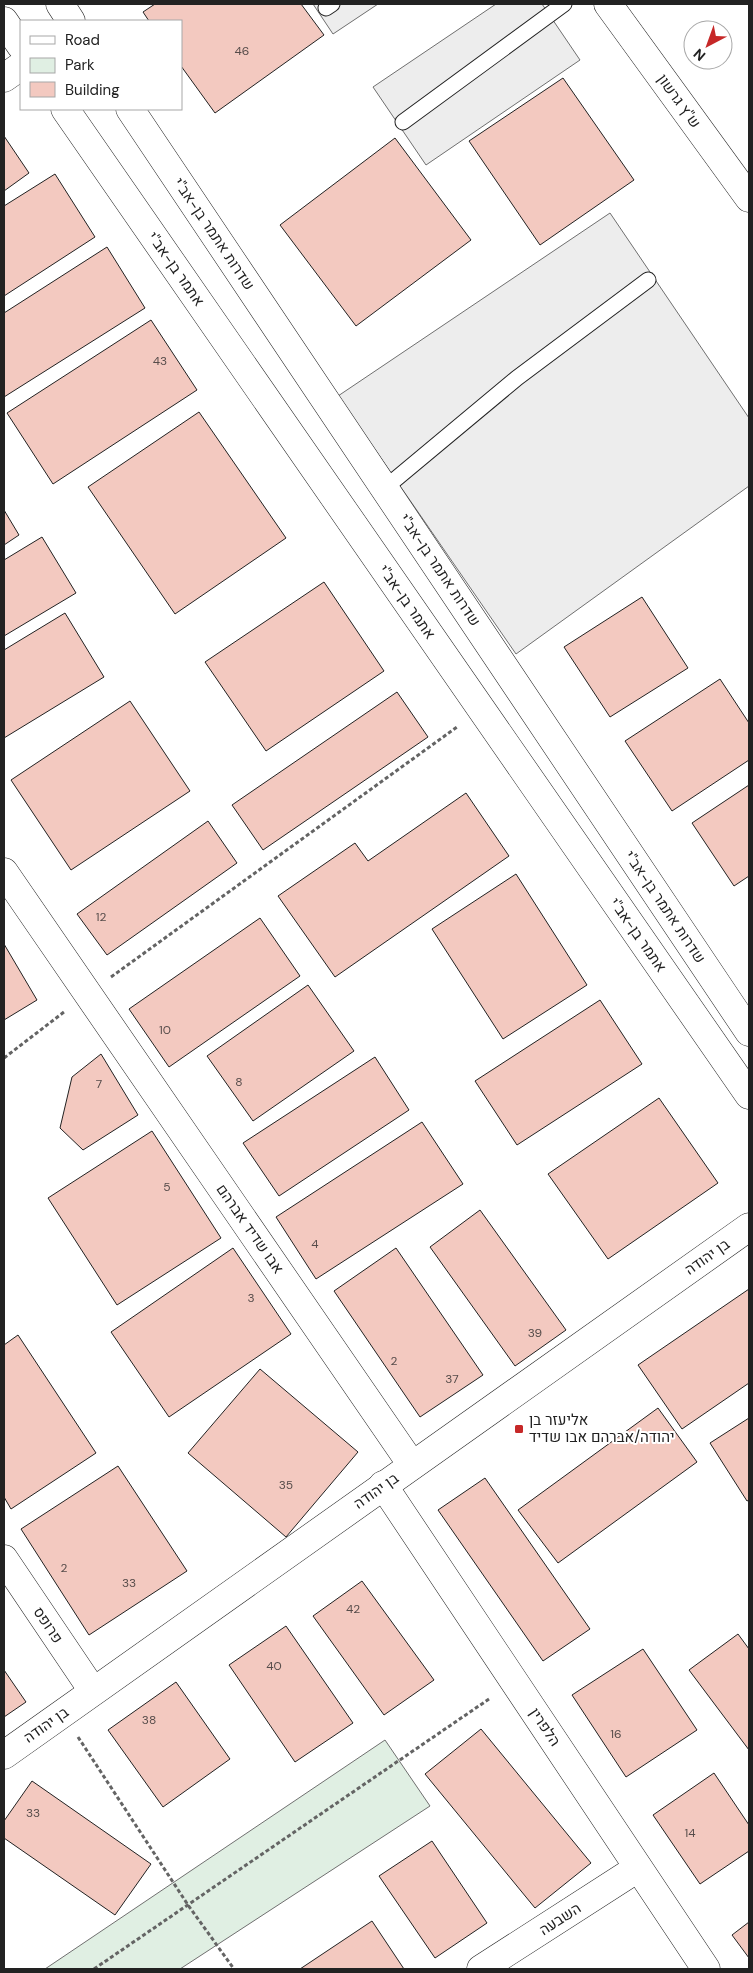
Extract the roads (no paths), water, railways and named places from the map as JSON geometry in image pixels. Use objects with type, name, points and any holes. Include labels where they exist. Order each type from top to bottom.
[{"type":"street","points":[[60,4],[70,20]]},
{"type":"street","name":"ש\"ץ גרשון","points":[[608,4],[747,190]]},
{"type":"street","points":[[4,21],[20,45]]},
{"type":"street","points":[[4,78],[20,67]]},
{"type":"street","name":"אתמר בן-אב\"י","points":[[66,110],[749,1095]]},
{"type":"street","name":"שדרות אתמר בן-אב\"י","points":[[131,110],[749,1032]]},
{"type":"street","name":"אבו שדיד אברהם","points":[[4,872],[412,1465]]},
{"type":"street","name":"בן יהודה","points":[[4,1755],[749,1227]]},
{"type":"street","name":"הלפרין","points":[[383,1486],[706,1969]]},
{"type":"street","name":"פרופס","points":[[4,1559],[93,1691]]},
{"type":"street","name":"השבעה","points":[[481,1969],[638,1868]]},
{"type":"lane","points":[[402,122],[564,4]]},
{"type":"lane","points":[[385,488],[517,378],[648,280]]},
{"type":"place","name":"אליעזר בן יהודה/אברהם אבו שדיד","points":[[519,1429]]}]
